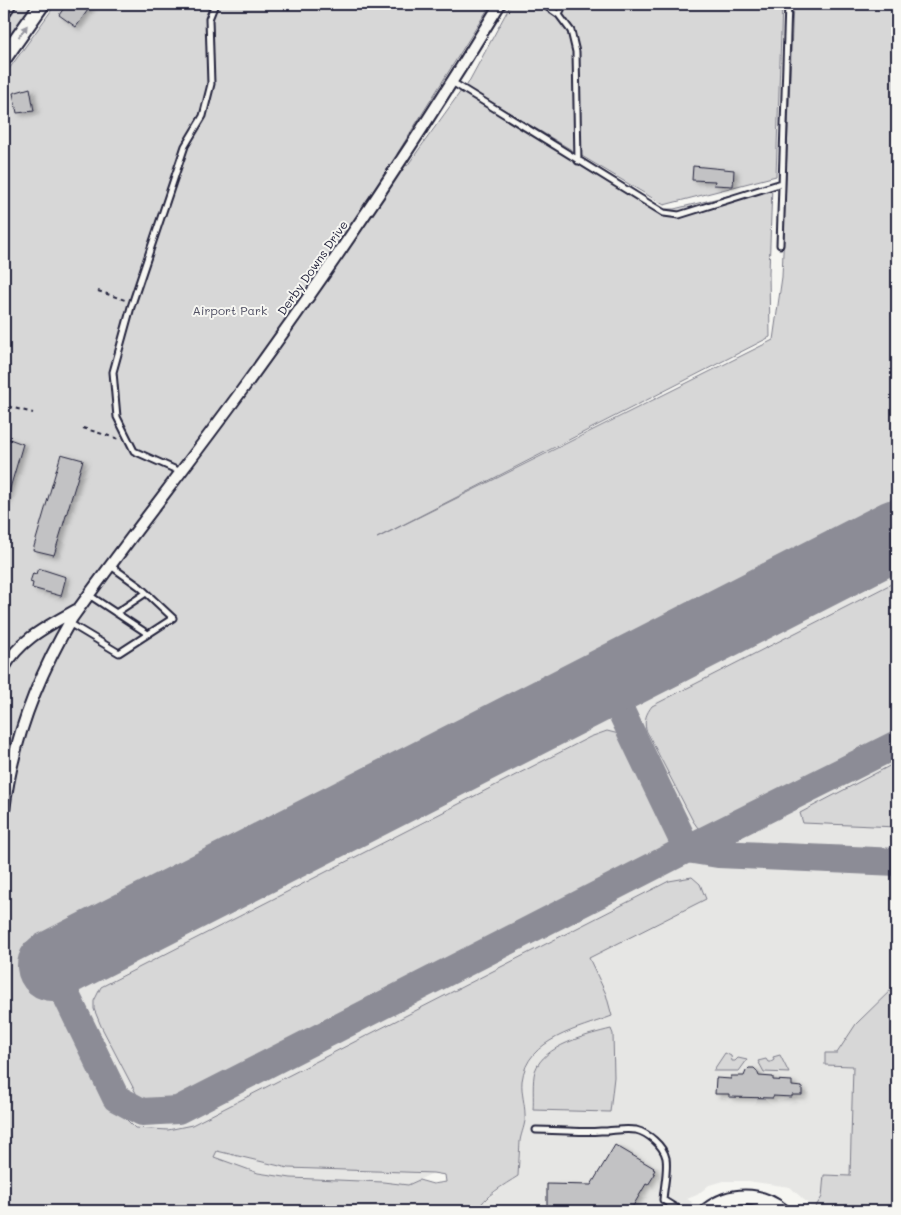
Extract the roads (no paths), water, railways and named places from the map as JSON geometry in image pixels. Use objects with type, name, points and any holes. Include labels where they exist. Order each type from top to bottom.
[{"type":"main road","points":[[4,10],[8,4]]},
{"type":"main road","points":[[4,58],[42,4]]},
{"type":"main road","points":[[708,1211],[723,1201],[747,1197],[763,1200],[782,1211]]},
{"type":"street","name":"Derby Downs Drive","points":[[4,811],[12,766],[26,718],[38,686],[69,624],[336,258],[452,82],[500,4]]},
{"type":"street","name":"Derby Downs Drive","points":[[4,668],[24,642],[79,608]]},
{"type":"lane","points":[[181,472],[134,451],[116,417],[113,372],[132,303],[184,146],[203,116],[211,84],[209,19],[215,4]]},
{"type":"lane","points":[[544,4],[559,15],[571,31],[576,52],[578,161]]},
{"type":"lane","points":[[559,15],[564,4]]},
{"type":"lane","points":[[780,245],[788,4]]},
{"type":"lane","points":[[452,82],[664,213],[679,215],[782,184]]},
{"type":"lane","points":[[69,624],[120,653],[173,618],[146,593],[111,566]]},
{"type":"lane","points":[[116,613],[146,593]]},
{"type":"lane","points":[[89,595],[148,634]]},
{"type":"lane","points":[[536,1130],[601,1132],[619,1129],[637,1130],[662,1148],[666,1158],[663,1200],[681,1211]]},
{"type":"park label","name":"Airport Park","points":[[230,311]]}]
